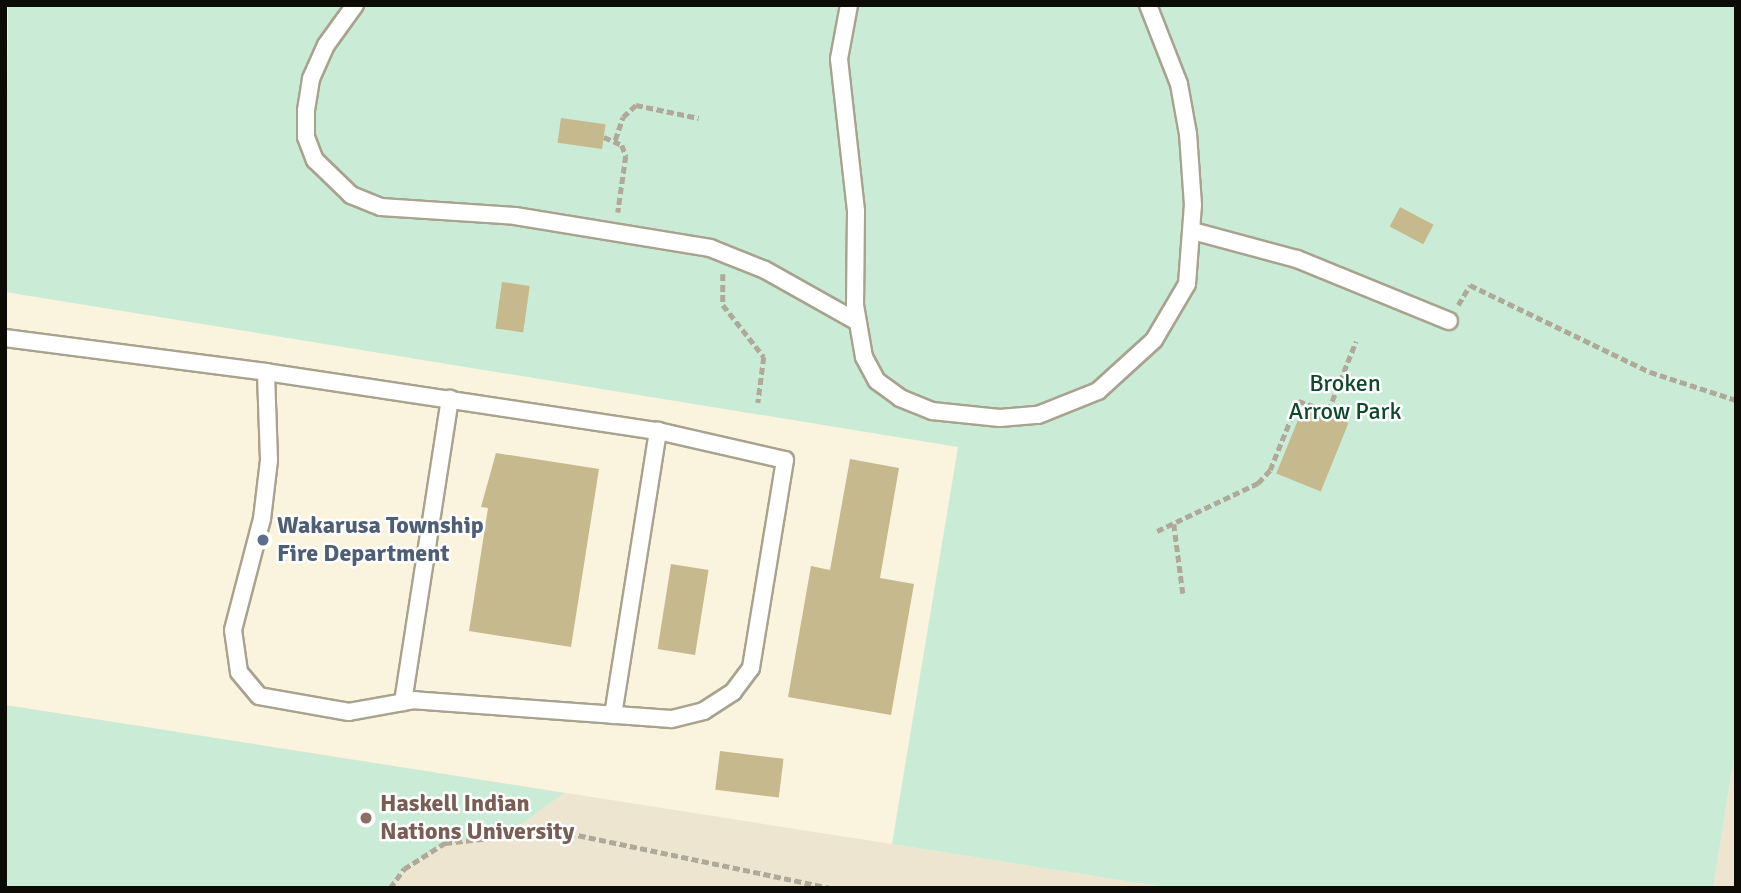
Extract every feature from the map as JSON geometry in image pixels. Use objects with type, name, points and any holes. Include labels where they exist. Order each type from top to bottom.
[{"type":"lane","points":[[355,5],[326,45],[311,79],[306,111],[306,137],[330,179],[381,207],[515,216],[615,230],[727,254],[810,292],[856,321]]},
{"type":"lane","points":[[849,5],[839,59],[856,211],[856,321],[864,357],[877,381],[900,398],[965,417],[1038,415],[1098,391],[1130,368],[1154,340],[1187,285],[1192,231],[1188,134],[1179,84],[1148,5]]},
{"type":"lane","points":[[1192,231],[1297,260],[1449,321]]},
{"type":"lane","points":[[5,338],[266,372],[658,431],[785,460],[751,668],[733,692],[704,711],[671,719],[402,702],[349,712],[304,707],[259,696],[239,673],[233,630],[262,519],[269,460],[266,372]]},
{"type":"lane","points":[[402,702],[450,399]]},
{"type":"lane","points":[[613,715],[658,431]]},
{"type":"path","points":[[615,139],[623,117],[636,105],[699,118]]},
{"type":"path","points":[[604,137],[615,139],[622,145],[627,166],[615,230]]},
{"type":"path","points":[[727,254],[719,291],[723,305],[761,346],[758,403]]},
{"type":"path","points":[[1449,321],[1470,285],[1650,372],[1736,400]]},
{"type":"path","points":[[1157,531],[1258,483],[1270,470],[1298,401],[1328,411],[1356,341]]},
{"type":"path","points":[[1174,524],[1183,593]]},
{"type":"path","points":[[390,888],[404,869],[445,842],[558,831],[830,888]]},
{"type":"shaded area","name":"Haskell Indian Nations University","points":[[5,705],[892,844],[1170,888],[5,888]]},
{"type":"shaded area","points":[[1736,746],[1736,888],[1713,888]]},
{"type":"green space","name":"Broken Arrow Park","points":[[8,5],[1736,5],[1736,746],[1713,888],[1170,888],[892,844],[958,447],[5,292]]},
{"type":"green space","name":"Haskell Indian Nations University","points":[[5,705],[564,793],[510,832],[445,843],[404,869],[390,888],[5,888]]},
{"type":"building","points":[[561,118],[606,124],[602,149],[558,143]]},
{"type":"building","points":[[1400,207],[1434,225],[1423,244],[1390,226]]},
{"type":"building","points":[[502,282],[530,286],[523,332],[495,329]]},
{"type":"building","points":[[1304,405],[1349,423],[1321,492],[1276,474]]},
{"type":"building","points":[[496,453],[599,469],[571,647],[469,631],[488,508],[481,507]]},
{"type":"building","points":[[850,459],[899,468],[880,578],[914,584],[891,715],[788,697],[811,566],[830,570]]},
{"type":"building","points":[[671,564],[709,570],[695,655],[658,649]]},
{"type":"building","points":[[720,751],[784,759],[779,798],[715,790]]},
{"type":"place","name":"Wakarusa Township Fire Department","points":[[263,540]]},
{"type":"place","name":"Haskell Indian Nations University","points":[[366,818]]}]
